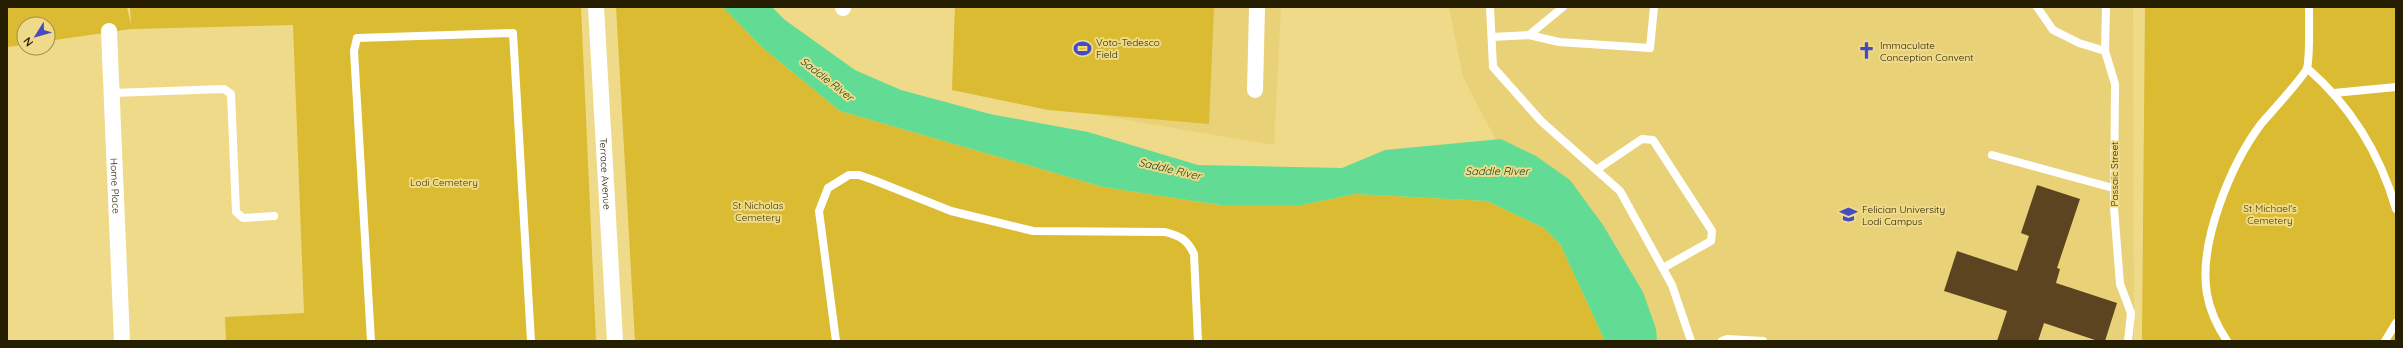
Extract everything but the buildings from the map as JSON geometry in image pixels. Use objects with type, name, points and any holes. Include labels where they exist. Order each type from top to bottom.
[{"type":"street","name":"Terrace Avenue","points":[[596,7],[615,341]]},
{"type":"street","points":[[1255,90],[1257,7]]},
{"type":"street","name":"Home Place","points":[[109,31],[122,341]]},
{"type":"lane","points":[[1490,7],[1492,66],[1541,121],[1620,191],[1672,285],[1692,341]]},
{"type":"lane","points":[[1529,35],[1563,7]]},
{"type":"lane","points":[[1492,37],[1529,35],[1559,42],[1650,48],[1654,7]]},
{"type":"lane","points":[[2037,7],[2053,30],[2079,43],[2104,51]]},
{"type":"lane","name":"Passaic Street","points":[[2106,7],[2104,51],[2115,84],[2113,188],[2120,284],[2131,313],[2128,341]]},
{"type":"lane","points":[[2227,341],[2214,319],[2206,292],[2210,244],[2222,198],[2234,168],[2253,135],[2307,68],[2309,7]]},
{"type":"lane","points":[[371,341],[354,51],[357,38],[513,33],[531,341]]},
{"type":"lane","points":[[2307,68],[2334,93],[2370,144],[2396,209]]},
{"type":"lane","points":[[2334,93],[2396,87]]},
{"type":"lane","points":[[112,93],[224,89],[228,91],[231,94],[236,212],[243,218],[274,216]]},
{"type":"lane","points":[[1596,170],[1642,139],[1653,140],[1712,231],[1711,241],[1663,268]]},
{"type":"lane","points":[[1992,155],[2113,188]]},
{"type":"lane","points":[[836,341],[819,212],[828,188],[849,175],[860,175],[952,211],[1033,231],[1165,232],[1181,237],[1188,243],[1194,254],[1198,341]]},
{"type":"lane","points":[[2385,341],[2396,323]]},
{"type":"lane","points":[[1722,341],[1727,339],[1763,341]]},
{"type":"shaded area","name":"Voto-Tedesco Field","points":[[955,7],[1281,7],[1274,145],[952,90]]},
{"type":"shaded area","name":"Felician University Lodi Campus","points":[[1449,7],[2133,7],[2134,341],[1617,341],[1626,279],[1501,150],[1463,77]]},
{"type":"green space","name":"Lodi Cemetery","points":[[7,7],[127,7],[131,25],[130,7],[581,7],[596,341],[226,341],[225,317],[304,313],[293,25],[131,29],[56,40],[56,16],[16,16],[16,46],[7,47]]},
{"type":"green space","name":"St Nicholas Cemetery","points":[[616,7],[723,7],[763,48],[840,111],[1103,187],[1220,205],[1302,205],[1355,194],[1487,201],[1544,228],[1560,244],[1605,341],[635,341]]},
{"type":"green space","name":"Voto-Tedesco Field","points":[[955,7],[1214,7],[1209,124],[1048,110],[952,90]]},
{"type":"green space","name":"St Michael's Cemetery","points":[[2145,7],[2396,7],[2396,341],[2142,341]]},
{"type":"water","name":"Saddle River","points":[[723,7],[772,7],[785,20],[855,70],[901,90],[990,114],[1088,132],[1198,165],[1342,168],[1385,150],[1501,139],[1536,156],[1570,180],[1603,225],[1643,292],[1656,329],[1657,341],[1605,341],[1560,244],[1544,228],[1487,201],[1355,194],[1302,205],[1220,205],[1103,187],[840,111],[763,48]]},
{"type":"place","name":"Voto-Tedesco Field","points":[[1083,48]]},
{"type":"place","name":"Immaculate Conception Convent","points":[[1867,51]]},
{"type":"place","name":"Felician University Lodi Campus","points":[[1849,215]]}]
